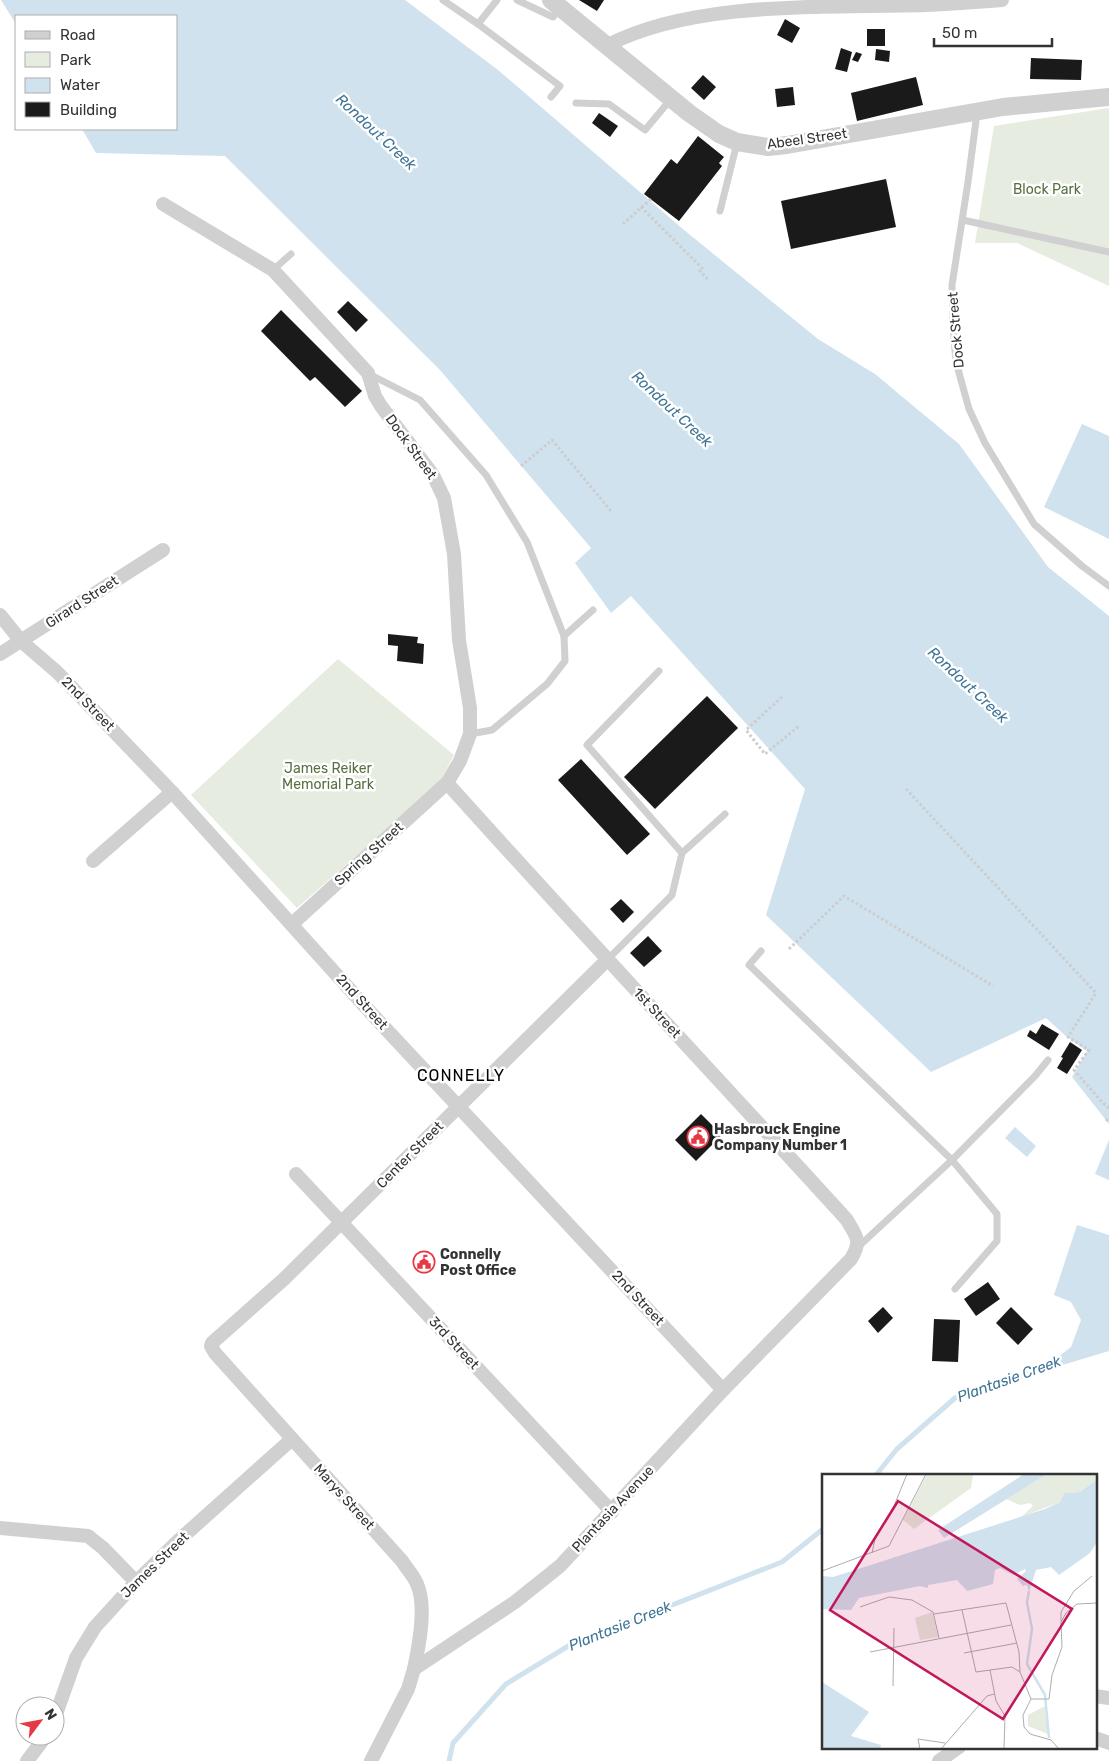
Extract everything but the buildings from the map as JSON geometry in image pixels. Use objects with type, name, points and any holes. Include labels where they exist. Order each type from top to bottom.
[{"type":"street","points":[[608,45],[624,34],[638,28],[683,13],[723,6],[768,4],[926,5],[1002,0]]},
{"type":"street","name":"Abeel Street","points":[[556,4],[718,134],[737,142],[768,147],[786,145],[977,111],[1109,97]]},
{"type":"street","name":"Dock Street","points":[[163,204],[273,270],[368,373],[375,396],[381,406],[433,474],[444,498],[454,554],[459,640],[470,708],[470,734],[460,761],[446,783]]},
{"type":"street","name":"Girard Street","points":[[0,654],[163,550]]},
{"type":"street","name":"2nd Street","points":[[0,615],[21,641],[57,672],[172,792],[371,1013],[460,1106],[723,1390]]},
{"type":"street","name":"Spring Street","points":[[292,924],[446,783]]},
{"type":"street","name":"1st Street","points":[[446,783],[846,1220],[857,1239],[858,1248]]},
{"type":"street","points":[[92,861],[172,792]]},
{"type":"street","name":"Center Street","points":[[211,1346],[212,1343],[284,1279],[342,1223],[607,960]]},
{"type":"street","name":"3rd Street","points":[[296,1174],[612,1512]]},
{"type":"street","name":"Plantasia Avenue","points":[[414,1669],[515,1602],[560,1566],[723,1390],[851,1259],[858,1248]]},
{"type":"street","name":"Marys Street","points":[[211,1346],[215,1353],[292,1440],[402,1561],[418,1584],[422,1600],[420,1640],[414,1669]]},
{"type":"street","name":"James Street","points":[[62,1696],[76,1658],[95,1627],[136,1582],[187,1533],[292,1440]]},
{"type":"street","points":[[0,1528],[88,1536],[103,1548],[136,1582]]},
{"type":"street","points":[[372,1761],[408,1689],[414,1669]]},
{"type":"street","points":[[1096,1696],[1109,1698]]},
{"type":"street","points":[[1096,1738],[1109,1742]]},
{"type":"street","points":[[27,1761],[38,1746]]},
{"type":"street","points":[[939,1761],[958,1748]]},
{"type":"lane","points":[[443,0],[560,86],[551,97]]},
{"type":"lane","points":[[478,24],[496,0]]},
{"type":"lane","points":[[517,0],[553,17],[556,4]]},
{"type":"lane","points":[[576,103],[610,104],[645,130],[671,98]]},
{"type":"lane","name":"Dock Street","points":[[977,111],[963,220],[952,285],[956,362],[970,409],[985,443],[1034,524],[1082,566],[1109,586]]},
{"type":"lane","points":[[720,211],[737,142]]},
{"type":"lane","points":[[963,220],[1109,252]]},
{"type":"lane","points":[[273,270],[291,254]]},
{"type":"lane","points":[[368,373],[420,400],[486,475],[527,542],[564,636],[565,661],[547,684],[492,730],[470,734]]},
{"type":"lane","points":[[564,636],[593,610]]},
{"type":"lane","points":[[659,671],[587,745],[682,853]]},
{"type":"lane","points":[[607,960],[672,895],[682,853],[725,814]]},
{"type":"lane","points":[[761,951],[749,965],[952,1160],[997,1214],[996,1241],[955,1289]]},
{"type":"lane","points":[[858,1248],[952,1160],[1035,1076],[1048,1060]]},
{"type":"path","points":[[623,224],[650,199]]},
{"type":"path","points":[[641,207],[703,269],[700,271],[709,282]]},
{"type":"path","points":[[521,466],[552,440],[611,511]]},
{"type":"path","points":[[782,697],[746,730],[766,754],[799,726]]},
{"type":"path","points":[[906,789],[1096,993],[1068,1037],[1089,1050],[1074,1070],[1109,1108]]},
{"type":"path","points":[[789,949],[844,896],[993,986]]},
{"type":"path","points":[[1106,1121],[1109,1117]]},
{"type":"green space","name":"Block Park","points":[[1109,108],[1109,286],[1017,243],[975,243],[994,126]]},
{"type":"green space","name":"James Reiker Memorial Park","points":[[338,659],[454,755],[439,783],[297,908],[191,795]]},
{"type":"water","name":"Rondout Creek","points":[[1,0],[405,0],[498,70],[684,230],[818,339],[875,374],[959,444],[1048,567],[1109,616],[1109,1124],[1072,1077],[1087,1051],[1067,1037],[1046,1018],[931,1072],[766,915],[805,789],[631,596],[611,613],[575,563],[591,548],[440,370],[225,156],[96,153],[83,130],[178,130],[178,15],[15,15],[15,22]]},
{"type":"water","points":[[1082,424],[1109,436],[1109,539],[1044,507]]},
{"type":"water","points":[[1015,1127],[1036,1146],[1027,1157],[1005,1138]]},
{"type":"water","points":[[1109,1140],[1109,1180],[1095,1174]]},
{"type":"water","points":[[1077,1225],[1109,1235],[1109,1351],[1039,1372],[1071,1347],[1081,1320],[1071,1302],[1054,1295]]},
{"type":"waterway","name":"Plantasie Creek","points":[[877,1474],[897,1449],[955,1398],[1044,1369]]},
{"type":"waterway","name":"Plantasie Creek","points":[[449,1761],[453,1743],[506,1684],[570,1645],[782,1562],[822,1530]]},
{"type":"place","name":"Hasbrouck Engine Company Number 1","points":[[698,1137]]},
{"type":"place","name":"Connelly Post Office","points":[[424,1262]]},
{"type":"district","name":"CONNELLY","points":[[461,1075]]}]
